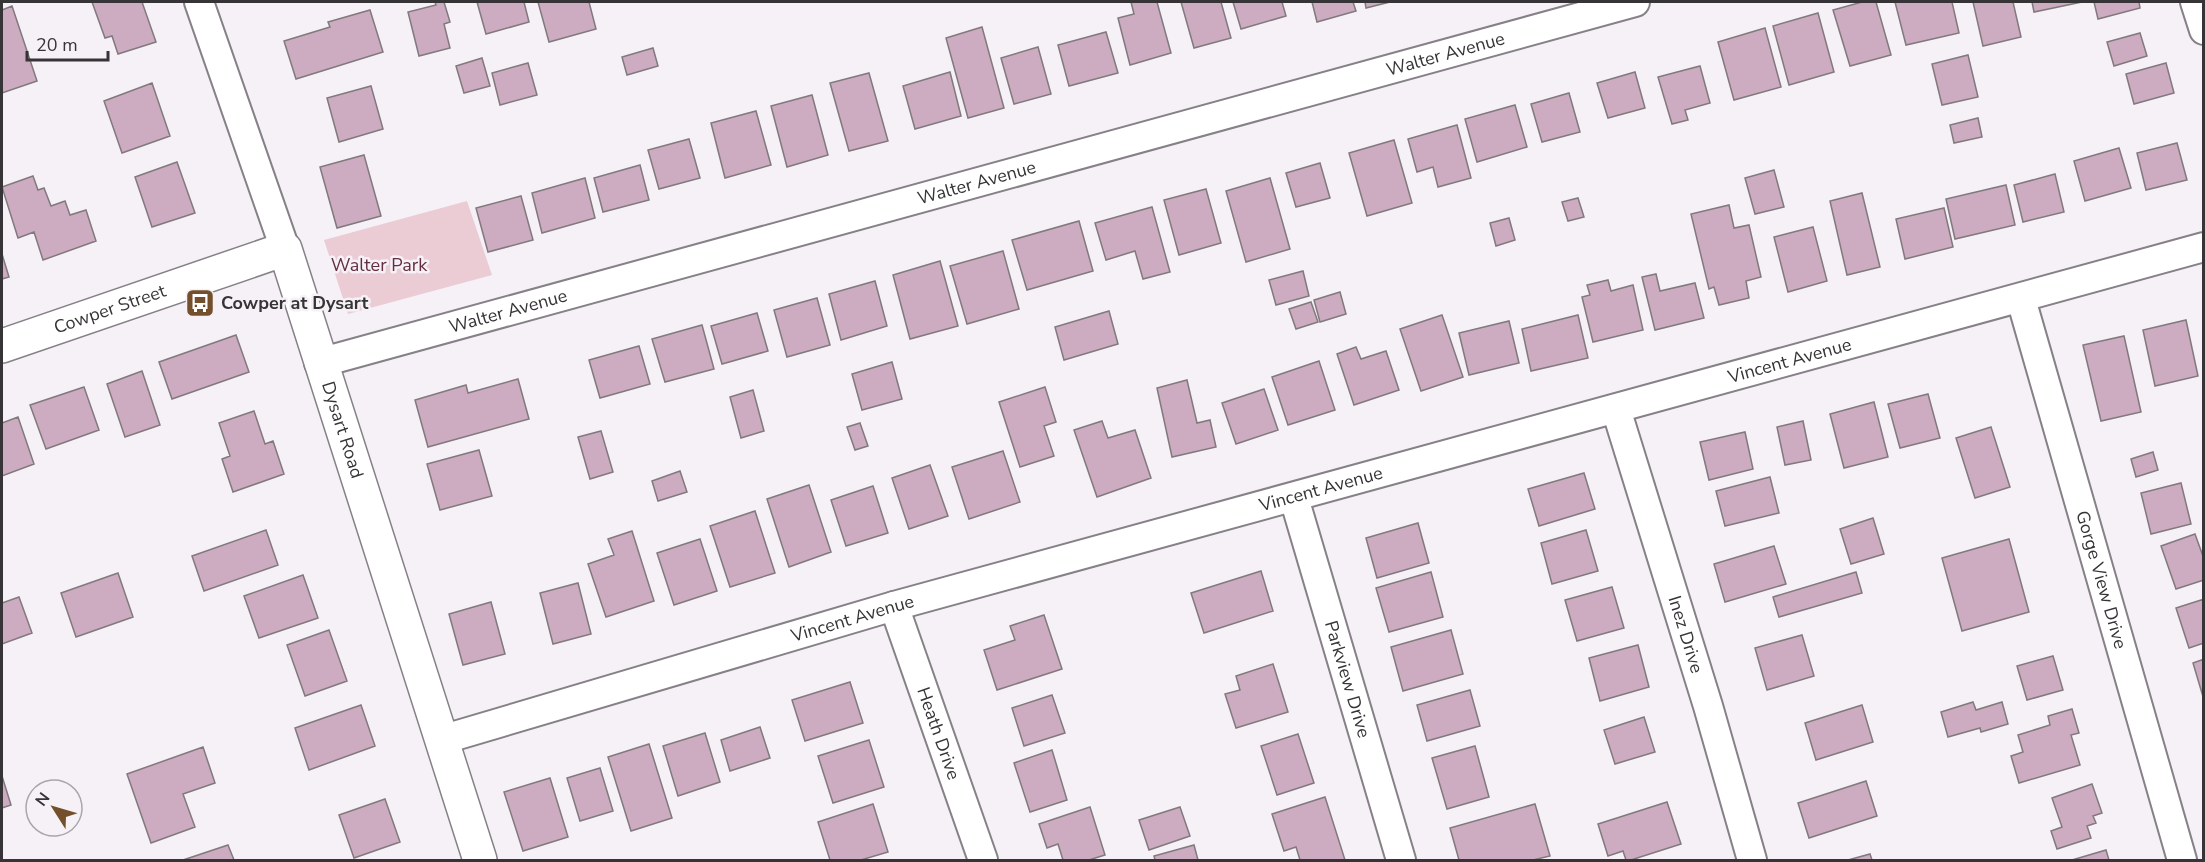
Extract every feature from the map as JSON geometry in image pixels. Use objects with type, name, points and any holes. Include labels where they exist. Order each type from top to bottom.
[{"type":"street","name":"Dysart Road","points":[[199,2],[285,249],[319,363],[480,861]]},
{"type":"street","name":"Walter Avenue","points":[[319,363],[1635,2]]},
{"type":"street","points":[[2195,2],[2204,30]]},
{"type":"street","name":"Vincent Avenue","points":[[441,740],[894,606],[2204,247]]},
{"type":"street","name":"Cowper Street","points":[[2,346],[285,249]]},
{"type":"street","name":"Gorge View Drive","points":[[2021,299],[2182,861]]},
{"type":"street","name":"Inez Drive","points":[[1616,408],[1752,861]]},
{"type":"street","name":"Parkview Drive","points":[[1294,498],[1401,861]]},
{"type":"street","name":"Heath Drive","points":[[894,606],[983,861]]},
{"type":"green space","name":"Walter Park","points":[[467,201],[492,275],[348,314],[324,240]]},
{"type":"building","points":[[92,2],[142,2],[156,42],[118,54],[112,36],[105,38]]},
{"type":"building","points":[[435,2],[444,2],[450,22],[444,24],[450,48],[419,56],[408,12],[436,5]]},
{"type":"building","points":[[477,2],[524,2],[529,22],[486,34]]},
{"type":"building","points":[[538,2],[589,2],[596,29],[549,42]]},
{"type":"building","points":[[1131,2],[1157,2],[1171,53],[1130,65],[1118,18],[1134,14]]},
{"type":"building","points":[[1181,2],[1221,2],[1231,38],[1194,48]]},
{"type":"building","points":[[1233,2],[1282,2],[1286,16],[1241,29]]},
{"type":"building","points":[[1312,2],[1353,2],[1356,11],[1317,22]]},
{"type":"building","points":[[1365,2],[1390,2],[1366,8]]},
{"type":"building","points":[[1862,2],[1876,2],[1891,55],[1850,66],[1833,10]]},
{"type":"building","points":[[1895,2],[1952,2],[1959,33],[1906,45]]},
{"type":"building","points":[[1973,2],[2013,2],[2021,37],[1983,46]]},
{"type":"building","points":[[2032,2],[2082,2],[2034,12]]},
{"type":"building","points":[[2094,2],[2139,2],[2140,8],[2098,19]]},
{"type":"building","points":[[12,6],[37,81],[2,93],[2,10]]},
{"type":"building","points":[[370,10],[383,52],[296,79],[284,41],[330,27],[328,22]]},
{"type":"building","points":[[1818,13],[1834,72],[1789,85],[1773,26]]},
{"type":"building","points":[[982,27],[1004,108],[968,118],[946,38]]},
{"type":"building","points":[[1765,28],[1781,87],[1734,100],[1718,42]]},
{"type":"building","points":[[1106,32],[1118,73],[1069,86],[1058,45]]},
{"type":"building","points":[[2140,33],[2147,56],[2114,66],[2107,42]]},
{"type":"building","points":[[1038,47],[1051,94],[1014,104],[1001,58]]},
{"type":"building","points":[[653,48],[658,66],[627,75],[622,57]]},
{"type":"building","points":[[1968,55],[1978,97],[1942,105],[1932,64]]},
{"type":"building","points":[[482,58],[490,86],[464,93],[456,66]]},
{"type":"building","points":[[528,63],[537,95],[500,105],[492,73]]},
{"type":"building","points":[[2166,63],[2174,93],[2134,104],[2126,74]]},
{"type":"building","points":[[1700,66],[1710,103],[1685,110],[1688,120],[1672,124],[1658,77]]},
{"type":"building","points":[[950,72],[961,116],[915,129],[903,86]]},
{"type":"building","points":[[1635,72],[1645,108],[1608,118],[1597,83]]},
{"type":"building","points":[[869,73],[888,141],[849,151],[830,83]]},
{"type":"building","points":[[152,83],[170,136],[122,153],[104,101]]},
{"type":"building","points":[[371,86],[383,129],[339,142],[327,98]]},
{"type":"building","points":[[1569,93],[1580,132],[1542,142],[1531,104]]},
{"type":"building","points":[[812,95],[828,155],[787,167],[771,106]]},
{"type":"building","points":[[1515,105],[1527,147],[1477,162],[1465,119]]},
{"type":"building","points":[[756,111],[771,165],[725,178],[711,123]]},
{"type":"building","points":[[1978,118],[1982,137],[1954,143],[1950,125]]},
{"type":"building","points":[[1457,125],[1471,178],[1438,187],[1433,167],[1417,172],[1408,139]]},
{"type":"building","points":[[689,139],[700,178],[659,189],[648,150]]},
{"type":"building","points":[[1394,140],[1412,203],[1367,216],[1349,153]]},
{"type":"building","points":[[2177,143],[2187,180],[2146,190],[2137,153]]},
{"type":"building","points":[[2119,148],[2131,188],[2085,201],[2074,161]]},
{"type":"building","points":[[364,155],[381,216],[337,228],[320,167]]},
{"type":"building","points":[[177,162],[195,213],[152,227],[135,177]]},
{"type":"building","points":[[1320,163],[1330,198],[1296,207],[1286,173]]},
{"type":"building","points":[[640,165],[649,200],[603,212],[594,178]]},
{"type":"building","points":[[1774,170],[1784,207],[1755,214],[1745,178]]},
{"type":"building","points":[[2055,174],[2064,212],[2023,222],[2014,185]]},
{"type":"building","points":[[33,176],[38,190],[44,188],[51,206],[65,201],[70,215],[86,210],[96,241],[43,260],[34,232],[18,238],[2,187]]},
{"type":"building","points":[[585,178],[595,218],[542,233],[532,193]]},
{"type":"building","points":[[1270,178],[1290,249],[1246,262],[1226,191]]},
{"type":"building","points":[[2006,185],[2015,225],[1955,239],[1946,199]]},
{"type":"building","points":[[1206,189],[1221,243],[1179,255],[1164,200]]},
{"type":"building","points":[[1862,193],[1880,267],[1847,275],[1830,201]]},
{"type":"building","points":[[521,196],[533,240],[488,252],[476,208]]},
{"type":"building","points":[[1578,198],[1584,217],[1568,221],[1562,202]]},
{"type":"building","points":[[1729,205],[1734,228],[1749,225],[1761,277],[1746,281],[1749,298],[1719,305],[1714,287],[1709,289],[1691,214]]},
{"type":"building","points":[[1152,207],[1170,272],[1143,279],[1135,251],[1106,260],[1095,223]]},
{"type":"building","points":[[1944,208],[1953,247],[1905,259],[1896,219]]},
{"type":"building","points":[[1509,218],[1515,240],[1496,246],[1490,223]]},
{"type":"building","points":[[1079,221],[1093,271],[1027,290],[1012,240]]},
{"type":"building","points":[[1813,227],[1827,281],[1788,292],[1774,237]]},
{"type":"building","points":[[1003,251],[1019,309],[967,324],[950,266]]},
{"type":"building","points":[[2,254],[9,277],[2,279]]},
{"type":"building","points":[[940,261],[958,326],[910,339],[893,275]]},
{"type":"building","points":[[1303,271],[1309,296],[1276,305],[1269,280]]},
{"type":"building","points":[[1656,274],[1660,291],[1695,283],[1704,318],[1655,330],[1642,277]]},
{"type":"building","points":[[1608,280],[1611,291],[1633,285],[1643,330],[1593,342],[1582,297],[1590,295],[1587,285]]},
{"type":"building","points":[[875,281],[887,326],[841,340],[829,294]]},
{"type":"building","points":[[1340,292],[1346,314],[1320,322],[1314,300]]},
{"type":"building","points":[[817,298],[830,345],[787,357],[774,310]]},
{"type":"building","points":[[1311,302],[1318,322],[1296,329],[1289,309]]},
{"type":"building","points":[[1109,311],[1118,344],[1064,360],[1055,327]]},
{"type":"building","points":[[757,313],[768,351],[722,364],[711,326]]},
{"type":"building","points":[[1442,315],[1463,377],[1421,391],[1400,329]]},
{"type":"building","points":[[1578,315],[1588,358],[1531,371],[1522,329]]},
{"type":"building","points":[[2186,320],[2198,376],[2155,386],[2143,330]]},
{"type":"building","points":[[1509,321],[1519,363],[1469,375],[1459,333]]},
{"type":"building","points":[[702,325],[714,369],[665,382],[652,339]]},
{"type":"building","points":[[236,335],[249,372],[172,399],[159,362]]},
{"type":"building","points":[[2124,336],[2141,412],[2101,421],[2083,345]]},
{"type":"building","points":[[639,346],[650,384],[600,398],[589,360]]},
{"type":"building","points":[[1356,347],[1361,359],[1386,351],[1399,390],[1354,405],[1337,354]]},
{"type":"building","points":[[1319,361],[1335,410],[1288,425],[1272,377]]},
{"type":"building","points":[[892,362],[902,399],[862,410],[852,374]]},
{"type":"building","points":[[142,371],[160,425],[125,437],[107,384]]},
{"type":"building","points":[[518,379],[529,419],[428,447],[415,400],[466,385],[468,393]]},
{"type":"building","points":[[1187,380],[1197,423],[1210,420],[1216,447],[1172,457],[1157,388]]},
{"type":"building","points":[[84,387],[99,430],[46,449],[30,405]]},
{"type":"building","points":[[1045,387],[1056,422],[1044,426],[1054,456],[1020,467],[999,402]]},
{"type":"building","points":[[1264,389],[1278,430],[1236,444],[1222,403]]},
{"type":"building","points":[[753,390],[764,431],[741,438],[730,397]]},
{"type":"building","points":[[1928,394],[1940,438],[1900,448],[1888,404]]},
{"type":"building","points":[[1874,402],[1888,457],[1844,468],[1830,414]]},
{"type":"building","points":[[254,411],[265,444],[273,441],[284,474],[233,492],[222,459],[230,456],[219,423]]},
{"type":"building","points":[[18,417],[34,464],[2,476],[2,423]]},
{"type":"building","points":[[1102,421],[1108,438],[1135,430],[1151,478],[1097,497],[1074,430]]},
{"type":"building","points":[[1803,421],[1811,460],[1785,465],[1777,427]]},
{"type":"building","points":[[860,423],[868,446],[855,450],[847,427]]},
{"type":"building","points":[[1991,427],[2010,487],[1975,498],[1956,438]]},
{"type":"building","points":[[601,431],[613,472],[590,479],[578,437]]},
{"type":"building","points":[[1745,432],[1753,469],[1709,480],[1700,442]]},
{"type":"building","points":[[479,450],[492,496],[440,510],[427,464]]},
{"type":"building","points":[[1003,451],[1020,502],[969,519],[952,467]]},
{"type":"building","points":[[2153,452],[2158,470],[2136,477],[2131,459]]},
{"type":"building","points":[[930,465],[948,516],[909,529],[892,478]]},
{"type":"building","points":[[680,471],[687,492],[658,501],[652,481]]},
{"type":"building","points":[[1584,473],[1595,509],[1539,526],[1528,489]]},
{"type":"building","points":[[1770,477],[1779,513],[1725,526],[1716,491]]},
{"type":"building","points":[[2181,483],[2191,524],[2151,534],[2141,493]]},
{"type":"building","points":[[809,485],[831,552],[789,567],[767,499]]},
{"type":"building","points":[[873,486],[888,533],[846,546],[831,500]]},
{"type":"building","points":[[755,511],[775,573],[730,587],[710,526]]},
{"type":"building","points":[[1873,518],[1884,554],[1851,564],[1840,529]]},
{"type":"building","points":[[1418,523],[1429,563],[1377,578],[1366,538]]},
{"type":"building","points":[[266,530],[278,565],[204,591],[192,556]]},
{"type":"building","points":[[1586,530],[1598,571],[1552,584],[1541,543]]},
{"type":"building","points":[[632,531],[654,601],[606,617],[588,564],[614,555],[608,539]]},
{"type":"building","points":[[2195,534],[2204,559],[2204,580],[2176,589],[2161,546]]},
{"type":"building","points":[[700,539],[717,591],[674,605],[657,553]]},
{"type":"building","points":[[2009,539],[2029,612],[1962,631],[1942,558]]},
{"type":"building","points":[[1774,546],[1786,584],[1725,602],[1714,564]]},
{"type":"building","points":[[1261,571],[1273,611],[1204,633],[1191,593]]},
{"type":"building","points":[[1431,572],[1443,617],[1389,632],[1376,588]]},
{"type":"building","points":[[1856,572],[1862,593],[1779,617],[1773,597]]},
{"type":"building","points":[[118,573],[133,617],[76,637],[61,593]]},
{"type":"building","points":[[303,575],[318,618],[259,638],[244,596]]},
{"type":"building","points":[[578,583],[591,634],[553,644],[540,593]]},
{"type":"building","points":[[1612,587],[1624,628],[1577,641],[1565,600]]},
{"type":"building","points":[[19,597],[32,633],[2,644],[2,603]]},
{"type":"building","points":[[2204,599],[2204,643],[2189,648],[2176,608]]},
{"type":"building","points":[[491,602],[505,654],[463,665],[449,614]]},
{"type":"building","points":[[1044,615],[1062,669],[997,690],[984,650],[1015,640],[1010,626]]},
{"type":"building","points":[[329,630],[347,681],[305,696],[287,645]]},
{"type":"building","points":[[1451,630],[1463,674],[1403,691],[1391,647]]},
{"type":"building","points":[[1802,635],[1814,676],[1767,690],[1755,648]]},
{"type":"building","points":[[1638,645],[1649,687],[1600,701],[1589,658]]},
{"type":"building","points":[[2053,656],[2063,690],[2027,700],[2017,666]]},
{"type":"building","points":[[2204,659],[2204,700],[2193,663]]},
{"type":"building","points":[[1273,664],[1288,712],[1236,728],[1225,694],[1240,690],[1236,676]]},
{"type":"building","points":[[850,682],[863,723],[805,741],[792,700]]},
{"type":"building","points":[[1470,690],[1480,726],[1427,741],[1417,705]]},
{"type":"building","points":[[1052,695],[1065,733],[1024,746],[1012,708]]},
{"type":"building","points":[[1973,702],[1976,710],[2002,702],[2008,724],[1981,732],[1980,728],[1948,737],[1941,712]]},
{"type":"building","points":[[361,705],[375,746],[309,770],[295,728]]},
{"type":"building","points":[[1862,705],[1873,742],[1816,760],[1805,723]]},
{"type":"building","points":[[2072,709],[2079,733],[2071,735],[2080,765],[2019,783],[2011,756],[2023,752],[2018,735],[2050,725],[2048,716]]},
{"type":"building","points":[[1644,717],[1655,752],[1615,764],[1604,730]]},
{"type":"building","points":[[760,727],[770,758],[730,771],[721,740]]},
{"type":"building","points":[[705,733],[720,782],[678,796],[663,746]]},
{"type":"building","points":[[1298,734],[1314,783],[1277,795],[1261,746]]},
{"type":"building","points":[[869,740],[884,787],[833,803],[818,756]]},
{"type":"building","points":[[649,744],[672,818],[631,831],[608,757]]},
{"type":"building","points":[[1475,746],[1489,797],[1447,809],[1432,758]]},
{"type":"building","points":[[203,747],[215,783],[183,794],[195,827],[151,843],[127,774]]},
{"type":"building","points":[[1052,750],[1067,800],[1030,812],[1014,763]]},
{"type":"building","points":[[600,768],[613,811],[580,821],[567,778]]},
{"type":"building","points":[[2,776],[11,805],[2,808]]},
{"type":"building","points":[[550,778],[568,837],[523,851],[504,792]]},
{"type":"building","points":[[1866,781],[1877,816],[1809,838],[1798,803]]},
{"type":"building","points":[[2092,784],[2102,813],[2093,816],[2096,823],[2087,826],[2091,838],[2057,849],[2051,831],[2062,827],[2052,798]]},
{"type":"building","points":[[1325,797],[1345,860],[1300,860],[1296,847],[1284,851],[1272,814]]},
{"type":"building","points":[[385,799],[400,842],[354,858],[339,815]]},
{"type":"building","points":[[1667,802],[1681,844],[1631,860],[1626,860],[1623,851],[1608,856],[1598,824]]},
{"type":"building","points":[[873,804],[888,852],[861,860],[830,860],[818,822]]},
{"type":"building","points":[[1535,804],[1550,856],[1533,860],[1459,860],[1450,828]]},
{"type":"building","points":[[1090,807],[1105,855],[1089,860],[1063,860],[1058,844],[1047,848],[1039,824]]},
{"type":"building","points":[[1180,807],[1190,836],[1149,850],[1139,820]]},
{"type":"building","points":[[228,845],[234,860],[183,860]]},
{"type":"building","points":[[1194,845],[1198,860],[1155,860],[1154,856]]},
{"type":"building","points":[[2106,850],[2109,860],[2072,860]]},
{"type":"building","points":[[1870,854],[1872,860],[1848,860]]},
{"type":"place","name":"Cowper at Dysart","points":[[200,303]]}]
